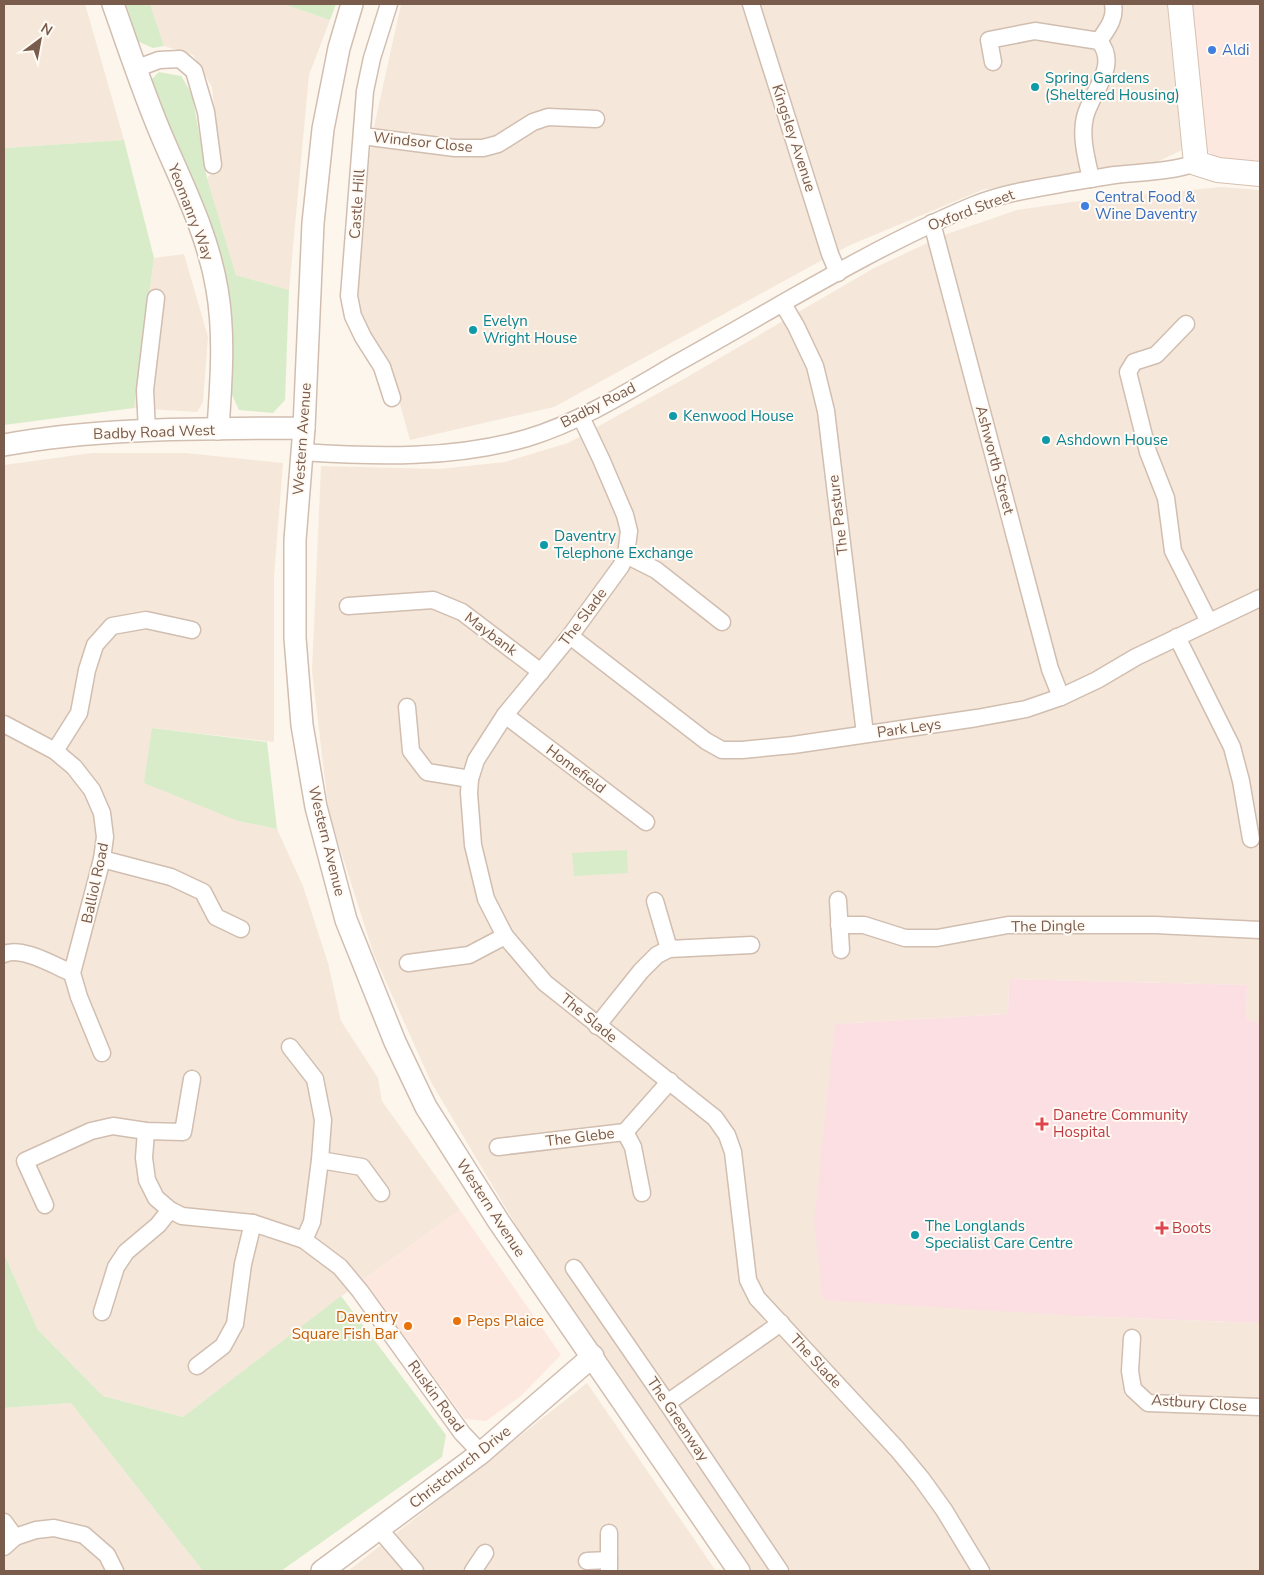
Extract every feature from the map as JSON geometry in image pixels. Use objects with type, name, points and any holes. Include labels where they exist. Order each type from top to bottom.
[{"type":"main road","points":[[1180,4],[1196,163],[1218,170],[1260,174]]},
{"type":"street","name":"Yeomanry Way","points":[[114,4],[135,69],[190,200],[207,247],[217,288],[222,341],[218,429]]},
{"type":"street","name":"Western Avenue","points":[[352,4],[339,48],[323,128],[313,223],[304,428],[295,540],[295,638],[302,725],[316,807],[346,920],[395,1042],[426,1107],[499,1222],[739,1571]]},
{"type":"street","name":"Castle Hill","points":[[389,4],[372,58],[365,91],[349,296],[353,316],[363,337],[382,367],[392,398]]},
{"type":"street","name":"Kingsley Avenue","points":[[751,4],[830,254],[838,272]]},
{"type":"street","points":[[1099,41],[1113,19],[1115,12],[1113,4]]},
{"type":"street","points":[[993,62],[989,40],[1035,31],[1099,41],[1104,47],[1106,56],[1105,74],[1089,104],[1084,118],[1084,135],[1091,179]]},
{"type":"street","points":[[135,69],[159,60],[180,59],[194,71],[206,112],[213,165]]},
{"type":"street","name":"Windsor Close","points":[[362,136],[456,148],[483,148],[498,144],[533,122],[548,117],[596,120]]},
{"type":"street","name":"Oxford Street","points":[[838,272],[932,223],[1015,191],[1112,175],[1179,169],[1196,163]]},
{"type":"street","name":"Ashworth Street","points":[[932,223],[1050,669],[1060,697]]},
{"type":"street","name":"Badby Road","points":[[302,452],[392,456],[447,454],[528,438],[581,417],[838,272]]},
{"type":"street","points":[[147,431],[146,390],[156,298]]},
{"type":"street","name":"The Pasture","points":[[783,304],[815,366],[826,411],[864,734]]},
{"type":"street","points":[[1186,324],[1156,355],[1134,362],[1128,372],[1148,452],[1166,498],[1174,551],[1209,622]]},
{"type":"street","name":"The Slade","points":[[581,417],[625,515],[629,531],[626,555],[621,566],[570,636],[505,716],[476,760],[470,779],[470,816],[473,845],[486,899],[505,936],[545,983],[715,1118],[728,1135],[734,1152],[748,1280],[757,1298],[897,1449],[921,1478],[944,1510],[981,1571]]},
{"type":"street","name":"Badby Road West","points":[[4,445],[48,437],[147,431],[304,428]]},
{"type":"street","points":[[626,555],[656,570],[722,622]]},
{"type":"street","name":"Park Leys","points":[[570,636],[706,742],[722,750],[742,750],[793,745],[1026,709],[1060,697],[1097,680],[1136,657],[1260,598]]},
{"type":"street","name":"Maybank","points":[[348,606],[433,600],[462,612],[541,672]]},
{"type":"street","points":[[55,751],[79,713],[87,670],[95,645],[112,626],[146,620],[192,630]]},
{"type":"street","points":[[1177,638],[1232,747],[1241,781],[1251,839]]},
{"type":"street","points":[[407,707],[411,751],[427,772],[470,779]]},
{"type":"street","name":"Homefield","points":[[505,716],[646,822]]},
{"type":"street","name":"Balliol Road","points":[[4,724],[55,751],[74,767],[92,790],[102,813],[105,837],[102,858],[72,973]]},
{"type":"street","points":[[102,858],[171,877],[204,892],[216,917],[241,929]]},
{"type":"street","points":[[838,900],[841,950]]},
{"type":"street","points":[[655,901],[670,949]]},
{"type":"street","name":"The Dingle","points":[[840,925],[864,925],[905,938],[937,938],[1008,926],[1155,925],[1260,930]]},
{"type":"street","points":[[408,963],[469,955],[505,936]]},
{"type":"street","points":[[597,1026],[641,971],[657,955],[670,949],[751,944]]},
{"type":"street","points":[[4,954],[8,952],[25,953],[72,973],[102,1053]]},
{"type":"street","points":[[290,1046],[315,1079],[323,1120],[312,1222],[304,1240]]},
{"type":"street","points":[[45,1205],[26,1161],[91,1131],[113,1126],[184,1132],[192,1079]]},
{"type":"street","name":"The Glebe","points":[[498,1147],[625,1132],[670,1081]]},
{"type":"street","name":"Ruskin Road","points":[[146,1130],[144,1158],[147,1180],[156,1198],[170,1210],[182,1216],[254,1223],[304,1240],[340,1267],[360,1291],[462,1432],[481,1453]]},
{"type":"street","points":[[625,1132],[634,1147],[642,1193]]},
{"type":"street","points":[[320,1160],[362,1167],[380,1193]]},
{"type":"street","points":[[102,1312],[116,1267],[126,1252],[158,1225],[170,1210]]},
{"type":"street","points":[[197,1366],[223,1346],[235,1324],[242,1264],[254,1223]]},
{"type":"street","name":"The Greenway","points":[[574,1268],[668,1403],[780,1571]]},
{"type":"street","points":[[668,1403],[781,1323]]},
{"type":"street","name":"Astbury Close","points":[[1132,1338],[1130,1371],[1133,1389],[1148,1403],[1260,1407]]},
{"type":"street","name":"Christchurch Drive","points":[[322,1571],[380,1530],[481,1453],[592,1356]]},
{"type":"street","points":[[4,1522],[9,1542],[36,1530],[54,1528],[84,1535],[107,1555],[114,1571]]},
{"type":"street","points":[[380,1530],[415,1571]]},
{"type":"street","points":[[588,1561],[609,1566],[609,1532]]},
{"type":"street","points":[[473,1571],[485,1552]]},
{"type":"shaded area","points":[[4,4],[85,4],[124,140],[4,148]]},
{"type":"shaded area","points":[[150,4],[283,4],[330,20],[309,75],[289,290],[236,275],[207,178],[220,166],[212,87],[193,55],[164,46]]},
{"type":"shaded area","points":[[401,4],[1167,4],[1182,150],[1157,162],[982,190],[848,246],[554,407],[410,440],[388,361],[358,317],[357,273],[372,136]]},
{"type":"shaded area","points":[[1188,4],[1260,4],[1260,165],[1222,161],[1196,143]]},
{"type":"shaded area","points":[[1221,187],[1260,190],[1260,1023],[1246,1018],[1247,985],[1009,979],[1008,1014],[836,1024],[1078,1316],[1260,1323],[1260,1571],[747,1571],[520,1232],[431,1082],[374,955],[329,814],[312,671],[321,466],[439,469],[505,462],[568,443],[682,380],[874,268],[947,234],[1017,210],[1079,201]]},
{"type":"shaded area","points":[[184,254],[208,337],[203,402],[197,412],[134,408],[154,258]]},
{"type":"shaded area","points":[[92,453],[186,453],[283,463],[274,577],[274,742],[152,728],[238,821],[277,829],[303,886],[328,963],[341,1021],[378,1078],[382,1101],[460,1210],[363,1280],[183,1417],[103,1396],[38,1330],[4,1254],[4,465]]},
{"type":"shaded area","name":"Danetre Community Hospital","points":[[1009,979],[1247,985],[1246,1018],[1260,1023],[1260,1323],[1078,1316],[823,1300],[814,1223],[835,1024],[1008,1014]]},
{"type":"shaded area","points":[[460,1210],[561,1355],[521,1396],[486,1421],[465,1419],[363,1280]]},
{"type":"shaded area","points":[[587,1383],[716,1571],[348,1571]]},
{"type":"shaded area","points":[[71,1403],[203,1571],[4,1571],[4,1408]]},
{"type":"green space","points":[[126,4],[150,4],[164,46],[153,48],[137,41]]},
{"type":"green space","points":[[283,4],[336,4],[330,20]]},
{"type":"green space","points":[[159,72],[181,76],[192,94],[207,178],[236,275],[289,290],[285,400],[273,413],[239,410],[231,393],[233,346],[223,278],[149,82]]},
{"type":"green space","points":[[124,140],[154,258],[134,408],[4,425],[4,148]]},
{"type":"green space","points":[[152,728],[267,742],[277,829],[238,821],[144,783]]},
{"type":"green space","points":[[627,850],[628,873],[574,876],[572,853]]},
{"type":"green space","points":[[4,1254],[38,1330],[103,1396],[183,1417],[341,1296],[446,1435],[442,1457],[281,1571],[203,1571],[71,1403],[4,1408]]},
{"type":"place","name":"Aldi","points":[[1212,50]]},
{"type":"place","name":"Spring Gardens (Sheltered Housing)","points":[[1035,87]]},
{"type":"place","name":"Central Food & Wine Daventry","points":[[1085,206]]},
{"type":"place","name":"Evelyn Wright House","points":[[473,330]]},
{"type":"place","name":"Kenwood House","points":[[673,416]]},
{"type":"place","name":"Ashdown House","points":[[1046,440]]},
{"type":"place","name":"Daventry Telephone Exchange","points":[[544,545]]},
{"type":"place","name":"Danetre Community Hospital","points":[[1042,1124]]},
{"type":"place","name":"Boots","points":[[1162,1228]]},
{"type":"place","name":"The Longlands Specialist Care Centre","points":[[915,1235]]},
{"type":"place","name":"Peps Plaice","points":[[457,1321]]},
{"type":"place","name":"Daventry Square Fish Bar","points":[[408,1326]]}]
